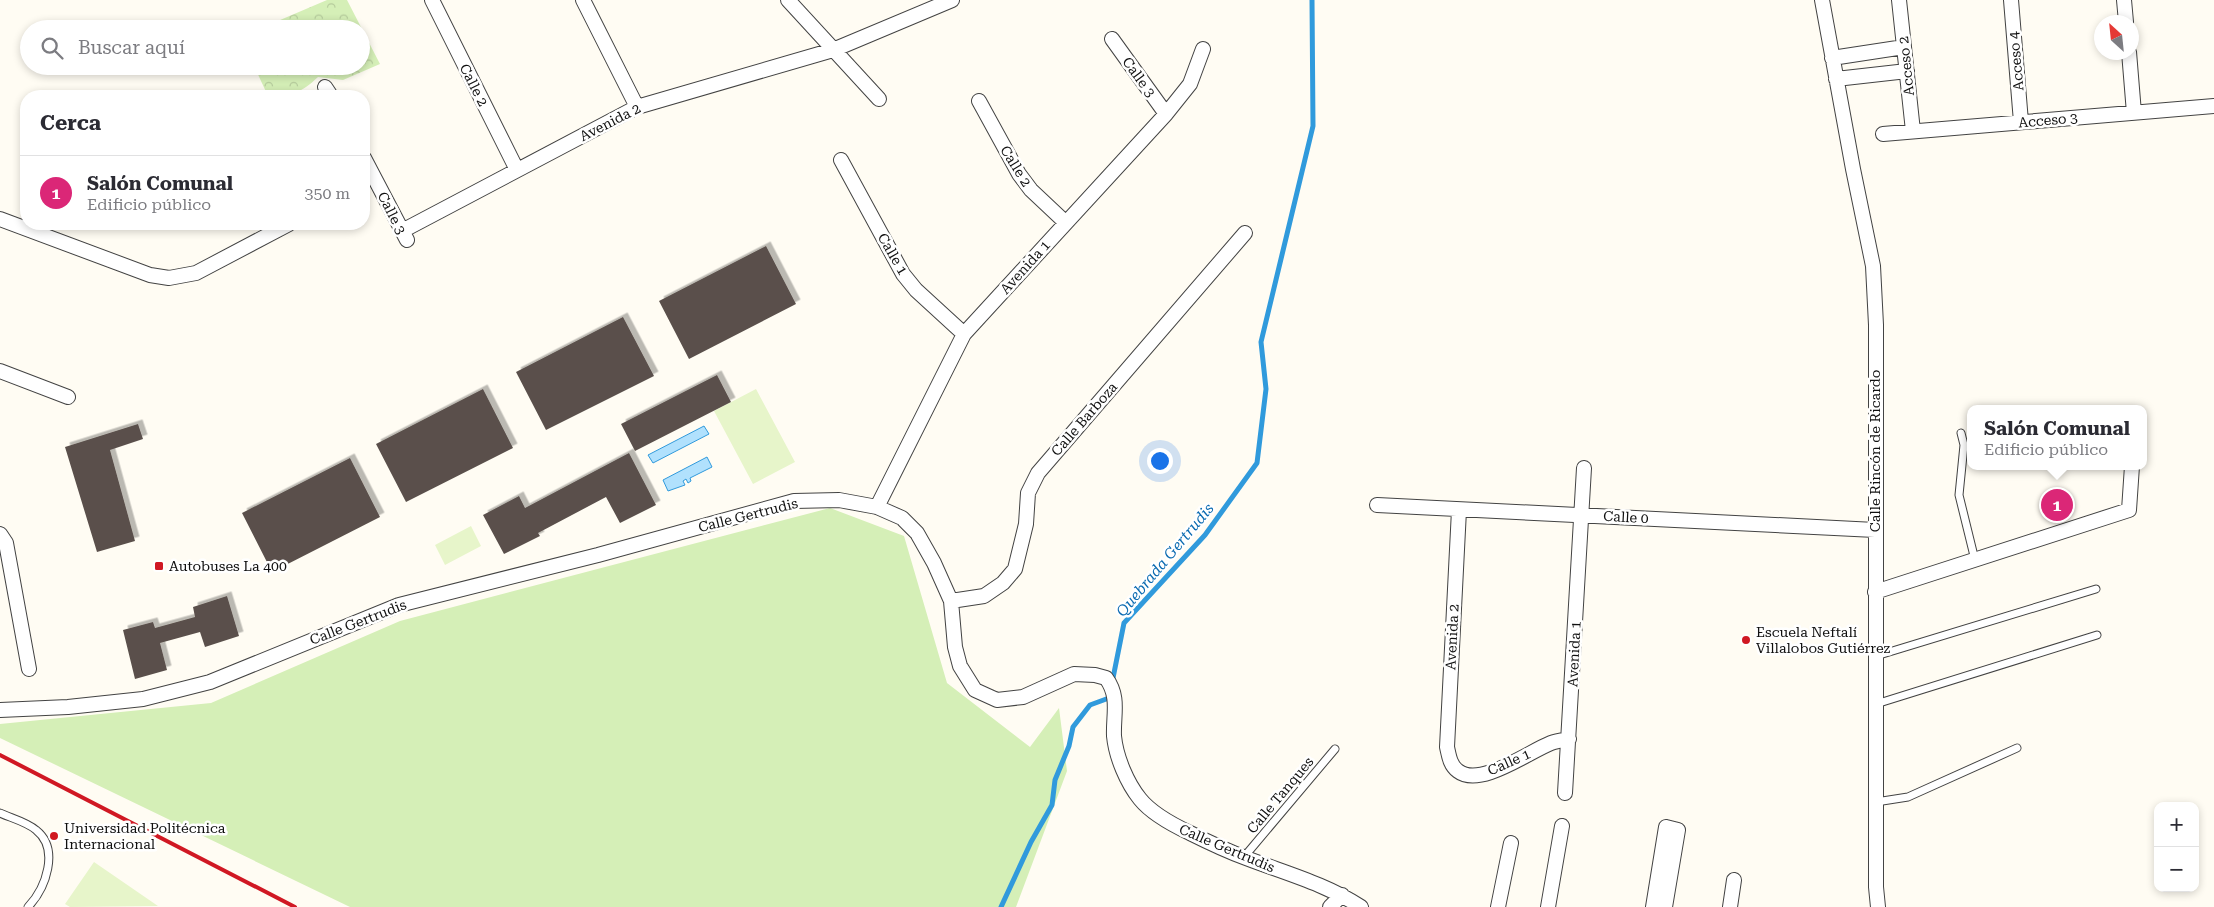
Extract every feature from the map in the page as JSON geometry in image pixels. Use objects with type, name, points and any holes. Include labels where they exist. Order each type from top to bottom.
[{"type":"street","name":"Calle 2","points":[[432,0],[517,170]]},
{"type":"street","points":[[583,0],[637,107]]},
{"type":"street","points":[[788,0],[879,99]]},
{"type":"street","name":"Avenida 2","points":[[404,236],[517,170],[637,107],[833,50],[952,0]]},
{"type":"street","name":"Calle Rincón de Ricardo","points":[[1822,0],[1873,266],[1876,325],[1876,887],[1878,907]]},
{"type":"street","name":"Acceso 2","points":[[1899,0],[1913,131]]},
{"type":"street","name":"Acceso 4","points":[[2011,0],[2021,122]]},
{"type":"street","points":[[2124,0],[2125,15]]},
{"type":"street","name":"Calle 3","points":[[1112,39],[1166,114]]},
{"type":"street","points":[[1832,58],[1904,47]]},
{"type":"street","name":"Avenida 1","points":[[878,508],[964,334],[1166,114],[1190,84],[1203,49]]},
{"type":"street","points":[[2130,60],[2134,113]]},
{"type":"street","points":[[1836,79],[1907,71]]},
{"type":"street","name":"Calle 2","points":[[979,101],[1019,174],[1031,190],[1065,222]]},
{"type":"street","name":"Acceso 3","points":[[1883,134],[2214,106]]},
{"type":"street","name":"Calle 1","points":[[841,160],[903,274],[916,290],[964,334]]},
{"type":"street","name":"Calle 3","points":[[370,170],[404,236]]},
{"type":"street","points":[[0,219],[20,226]]},
{"type":"street","points":[[29,230],[150,275],[169,278],[196,273],[278,230]]},
{"type":"street","name":"Calle Barboza","points":[[951,601],[984,596],[1003,583],[1015,569],[1026,524],[1028,493],[1038,473],[1245,233]]},
{"type":"street","points":[[0,371],[68,397]]},
{"type":"street","name":"Avenida 1","points":[[1565,793],[1584,468]]},
{"type":"street","points":[[1875,592],[2129,510],[2132,470]]},
{"type":"street","name":"Calle Gertrudis","points":[[0,710],[68,707],[143,699],[210,682],[400,605],[598,555],[794,501],[839,500],[878,508],[902,518],[918,533],[951,601],[954,647],[960,666],[975,690],[997,700],[1023,697],[1061,680],[1082,674],[1106,678],[1115,695],[1114,738],[1127,780],[1141,801],[1170,823],[1244,857],[1342,895],[1361,907]]},
{"type":"street","name":"Calle 0","points":[[1376,505],[1875,530]]},
{"type":"street","name":"Avenida 2","points":[[1451,763],[1447,747],[1459,510]]},
{"type":"street","points":[[0,534],[6,543],[29,669]]},
{"type":"street","name":"Calle 1","points":[[1451,763],[1459,772],[1473,776],[1497,770],[1551,743],[1569,738]]},
{"type":"street","points":[[1548,907],[1562,826]]},
{"type":"street","points":[[1652,907],[1666,827],[1678,830],[1665,907]]},
{"type":"street","points":[[1498,907],[1511,843]]},
{"type":"street","points":[[1730,907],[1734,880]]},
{"type":"street","points":[[1330,907],[1342,895]]},
{"type":"lane","points":[[1961,433],[1964,445],[1959,495],[1975,560]]},
{"type":"lane","points":[[1876,656],[2096,589]]},
{"type":"lane","points":[[1876,704],[2097,634]]},
{"type":"lane","points":[[1876,802],[1908,798],[2017,748]]},
{"type":"lane","name":"Calle Tanques","points":[[1244,857],[1335,749]]},
{"type":"lane","points":[[0,813],[35,829],[47,841],[49,858],[46,879],[28,907]]},
{"type":"green space","points":[[327,0],[347,0],[357,20],[280,20]]},
{"type":"green space","points":[[370,45],[380,64],[370,68]]},
{"type":"green space","points":[[258,75],[355,75],[343,80],[318,77],[301,90],[265,90]]},
{"type":"green space","points":[[756,389],[795,462],[753,484],[714,411]]},
{"type":"green space","points":[[830,508],[904,536],[947,683],[1030,747],[1059,708],[1067,771],[1016,907],[350,907],[0,738],[0,724],[211,703],[400,621]]},
{"type":"green space","points":[[471,526],[481,546],[445,565],[435,545]]},
{"type":"green space","points":[[94,862],[158,906],[70,907],[65,904]]},
{"type":"water","points":[[704,426],[709,434],[653,463],[648,455]]},
{"type":"water","points":[[707,457],[712,467],[690,478],[691,481],[688,483],[686,479],[683,481],[685,485],[668,491],[663,480]]},
{"type":"building","points":[[766,246],[796,304],[689,359],[659,301]]},
{"type":"building","points":[[623,317],[654,376],[546,430],[516,372]]},
{"type":"building","points":[[717,375],[731,402],[635,451],[621,424]]},
{"type":"building","points":[[483,389],[513,448],[406,502],[376,444]]},
{"type":"building","points":[[138,424],[143,439],[110,450],[135,541],[97,552],[65,447]]},
{"type":"building","points":[[629,453],[656,505],[620,523],[606,497],[538,533],[540,536],[504,554],[483,515],[519,496],[525,508]]},
{"type":"building","points":[[350,458],[380,517],[272,572],[242,513]]},
{"type":"building","points":[[227,596],[239,636],[205,647],[200,632],[160,643],[167,670],[135,679],[123,630],[153,622],[155,628],[195,617],[193,607]]},
{"type":"waterway","name":"Quebrada Gertrudis","points":[[1112,683],[1124,623],[1205,535],[1257,463],[1266,389],[1261,342],[1313,126],[1312,0]]},
{"type":"waterway","name":"Quebrada Gertrudis","points":[[1001,907],[1031,842],[1052,805],[1055,780],[1069,746],[1073,727],[1090,705],[1109,698],[1109,694]]},
{"type":"railway","points":[[0,755],[295,907]]},
{"type":"place","name":"Salón Comunal","points":[[2057,505]]},
{"type":"place","name":"Autobuses La 400","points":[[159,566]]},
{"type":"place","name":"Escuela Neftalí Villalobos Gutiérrez","points":[[1746,640]]},
{"type":"place","name":"Universidad Politécnica Internacional","points":[[54,836]]}]
